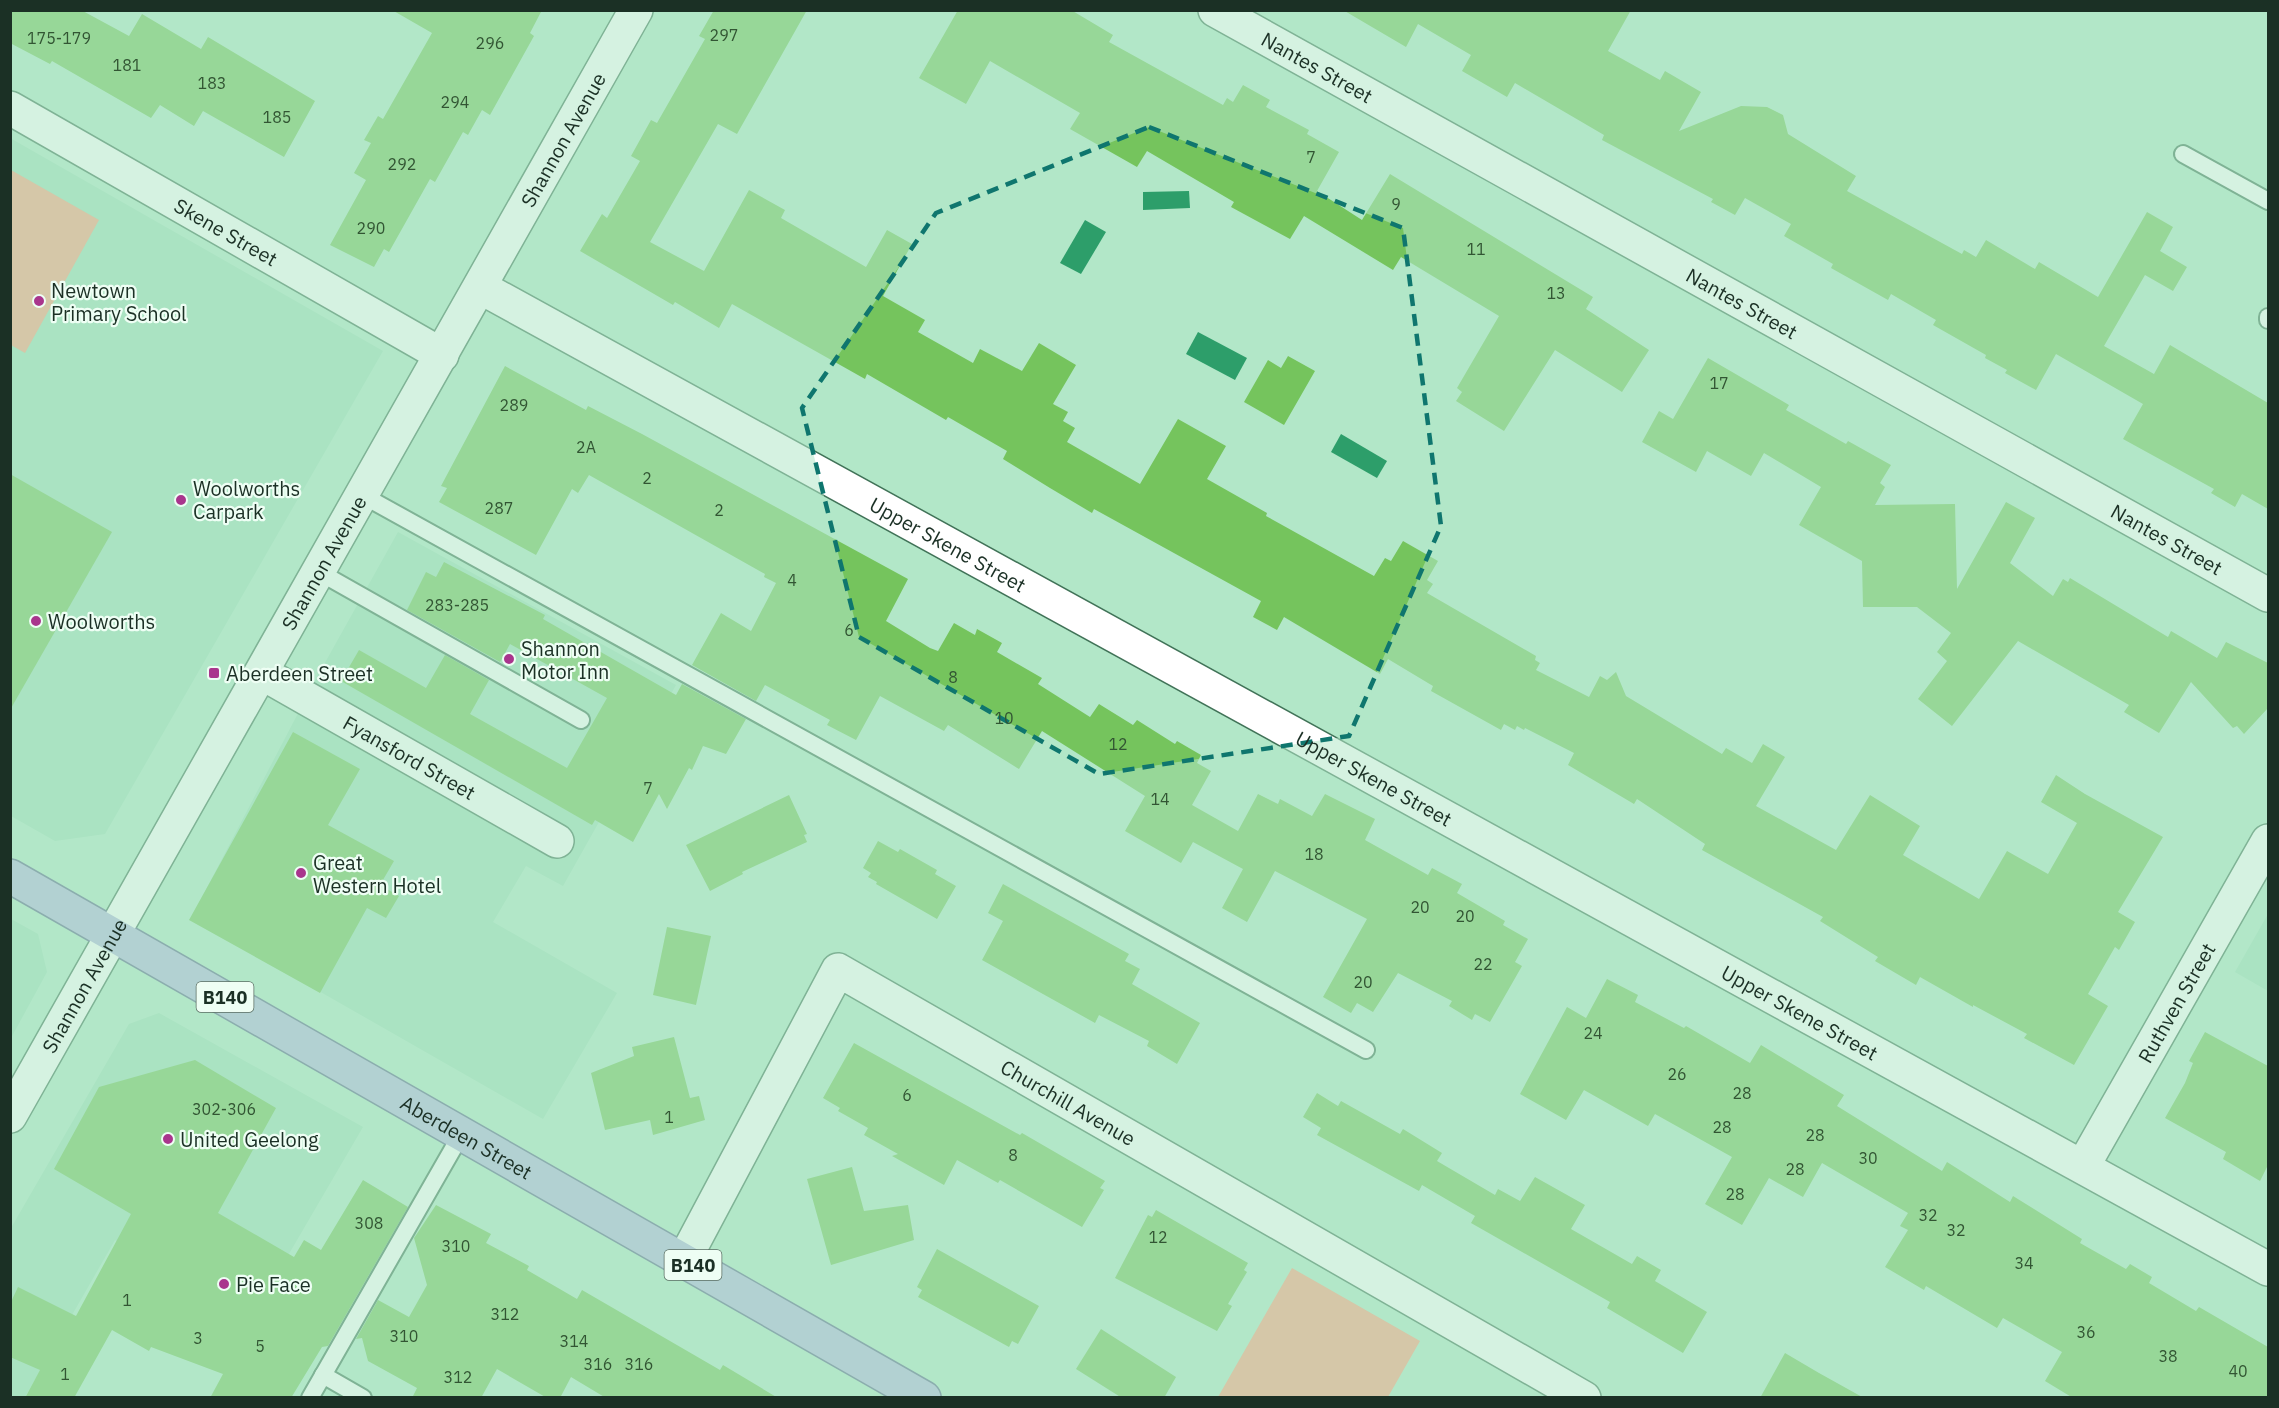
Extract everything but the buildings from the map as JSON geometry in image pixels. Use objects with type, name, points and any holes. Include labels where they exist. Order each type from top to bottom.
[{"type":"main road","name":"Aberdeen Street","points":[[10,876],[924,1398]]},
{"type":"street","name":"Shannon Avenue","points":[[10,1116],[636,10]]},
{"type":"street","name":"Nantes Street","points":[[1215,10],[2268,595]]},
{"type":"street","name":"Skene Street","points":[[10,108],[442,355]]},
{"type":"street","name":"Upper Skene Street","points":[[480,287],[2268,1269]]},
{"type":"street","name":"Fyansford Street","points":[[261,673],[557,841]]},
{"type":"street","name":"Ruthven Street","points":[[2083,1167],[2268,841]]},
{"type":"street","name":"Churchill Avenue","points":[[684,1260],[838,970],[1584,1398]]},
{"type":"lane","points":[[2183,154],[2268,201]]},
{"type":"lane","points":[[362,495],[1366,1050]]},
{"type":"lane","points":[[319,572],[581,720]]},
{"type":"lane","points":[[310,1398],[462,1133]]},
{"type":"lane","points":[[323,1375],[363,1398]]},
{"type":"highlighted area","points":[[1149,127],[1403,228],[1441,526],[1349,736],[1099,774],[859,637],[802,408],[936,213]]},
{"type":"shaded area","name":"Woolworths Carpark","points":[[10,138],[383,351],[105,834],[55,841],[11,816]]},
{"type":"shaded area","points":[[11,170],[99,220],[25,353],[11,345]]},
{"type":"shaded area","points":[[1189,191],[1190,208],[1143,210],[1143,192]]},
{"type":"shaded area","points":[[1085,220],[1106,232],[1081,274],[1060,263]]},
{"type":"shaded area","points":[[1198,332],[1247,358],[1235,380],[1186,354]]},
{"type":"shaded area","points":[[1341,434],[1387,461],[1377,478],[1331,452]]},
{"type":"shaded area","points":[[398,532],[676,685],[563,886],[526,866],[493,922],[617,993],[543,1119],[191,918],[317,677]]},
{"type":"shaded area","points":[[2268,914],[2268,991],[2235,972]]},
{"type":"shaded area","points":[[11,919],[38,934],[47,972],[11,1038]]},
{"type":"shaded area","points":[[159,1013],[363,1127],[251,1319],[115,1240],[25,1397],[11,1398],[11,1228],[129,1024]]},
{"type":"shaded area","points":[[1292,1268],[1420,1341],[1388,1397],[1218,1397]]},
{"type":"place","name":"Newtown Primary School","points":[[39,301]]},
{"type":"place","name":"Woolworths Carpark","points":[[181,500]]},
{"type":"place","name":"Woolworths","points":[[36,621]]},
{"type":"place","name":"Shannon Motor Inn","points":[[509,659]]},
{"type":"place","name":"Aberdeen Street","points":[[214,673]]},
{"type":"place","name":"Great Western Hotel","points":[[301,873]]},
{"type":"place","name":"United Geelong","points":[[168,1139]]},
{"type":"place","name":"Pie Face","points":[[224,1284]]}]
